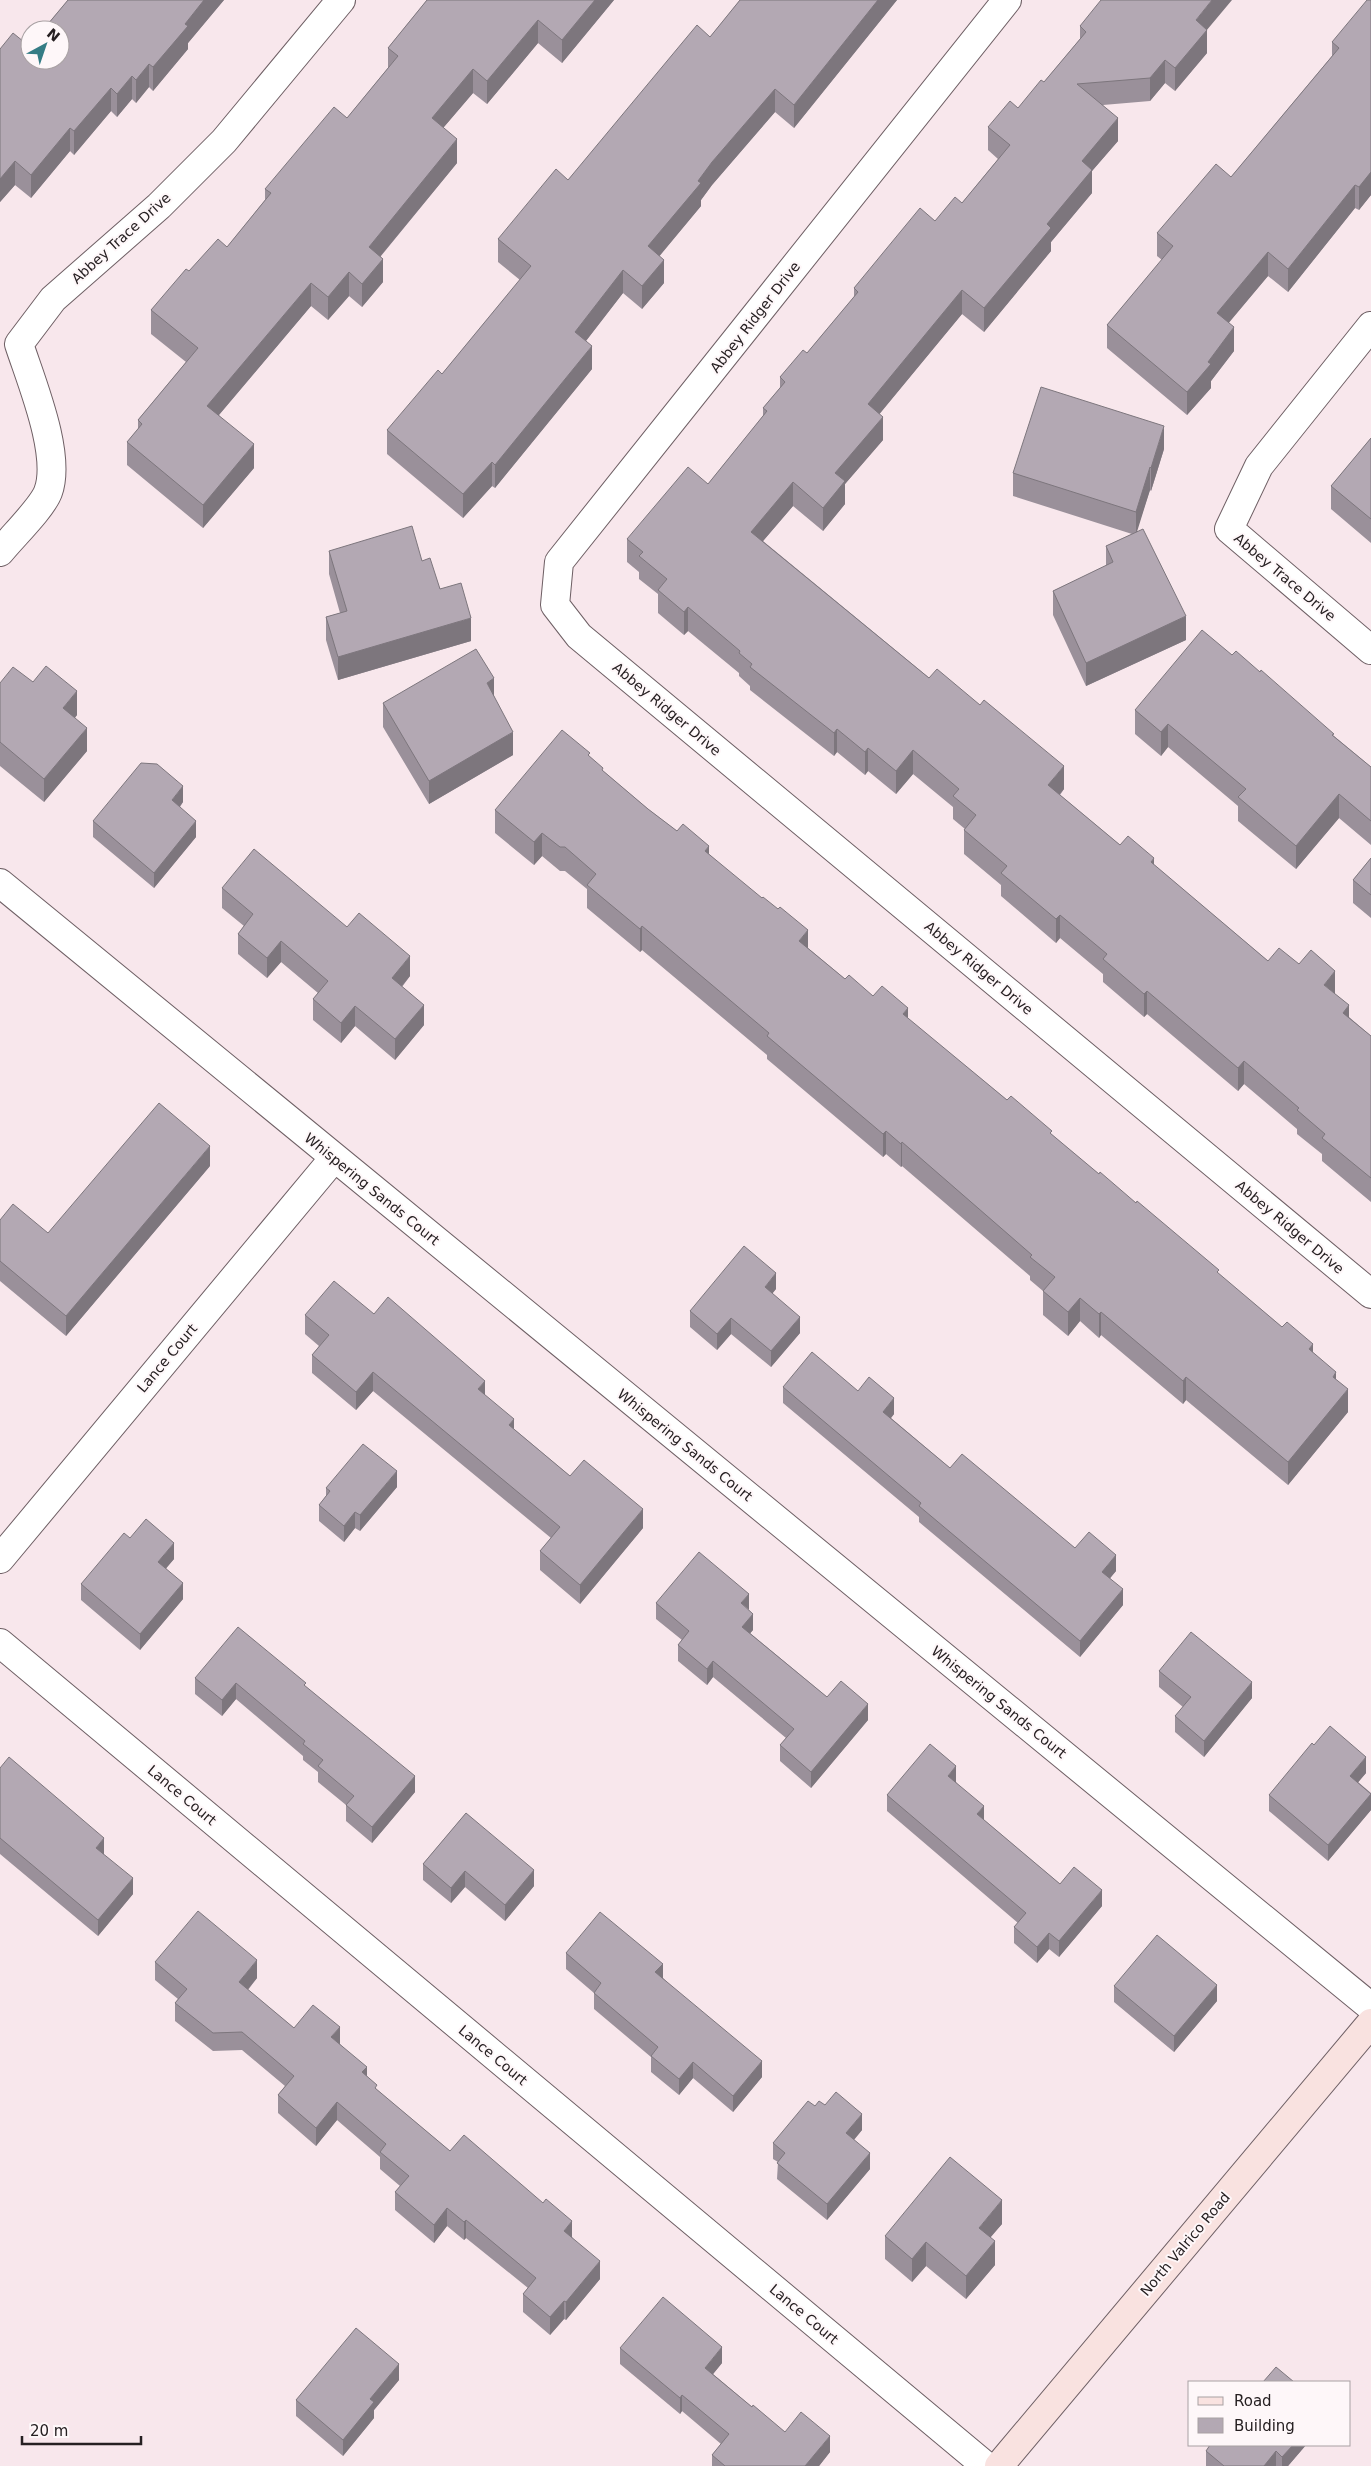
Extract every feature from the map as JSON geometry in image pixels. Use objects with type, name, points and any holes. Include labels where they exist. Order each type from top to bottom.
[{"type":"street","name":"Abbey Trace Drive","points":[[0,552],[48,492],[52,468],[46,430],[19,344],[53,299],[160,206],[224,141],[342,0]]},
{"type":"street","name":"Abbey Ridger Drive","points":[[1007,0],[560,562],[555,605],[579,636],[1371,1294]]},
{"type":"street","name":"Abbey Trace Drive","points":[[1371,326],[1259,466],[1229,529],[1371,650]]},
{"type":"street","name":"Whispering Sands Court","points":[[0,883],[1371,2007]]},
{"type":"street","name":"Lance Court","points":[[0,1559],[334,1158]]},
{"type":"street","name":"Lance Court","points":[[0,1643],[986,2466]]},
{"type":"street","name":"North Valrico Road","points":[[999,2466],[1371,2022]]},
{"type":"building","points":[[68,0],[204,0],[185,24],[188,26],[153,67],[149,64],[136,80],[132,76],[117,94],[111,88],[74,131],[70,128],[31,175],[15,161],[0,179],[0,49],[13,33],[20,39],[20,70],[70,70],[70,20],[51,20]]},
{"type":"building","points":[[427,0],[595,0],[562,40],[538,20],[487,81],[473,69],[432,118],[457,139],[369,247],[383,259],[362,284],[349,272],[328,297],[311,283],[207,406],[254,444],[203,505],[127,442],[142,424],[138,420],[198,348],[151,310],[186,269],[189,271],[218,239],[227,247],[271,193],[265,189],[334,107],[347,118],[398,56],[388,48]]},
{"type":"building","points":[[740,0],[878,0],[794,105],[775,89],[712,162],[698,181],[701,183],[648,246],[664,260],[642,286],[623,270],[575,332],[592,346],[495,465],[492,462],[463,494],[387,430],[438,370],[442,374],[531,266],[498,239],[556,169],[568,180],[697,25],[710,37]]},
{"type":"building","points":[[1101,0],[1212,0],[1196,20],[1207,30],[1175,68],[1165,60],[1150,78],[1077,84],[1118,118],[1082,161],[1092,170],[1047,224],[1051,228],[984,308],[962,290],[868,404],[883,417],[835,473],[845,481],[823,508],[793,482],[751,532],[929,678],[937,669],[980,705],[984,700],[1064,766],[1048,785],[1120,845],[1128,836],[1154,858],[1151,862],[1268,961],[1279,948],[1299,964],[1311,950],[1335,971],[1324,985],[1349,1005],[1343,1013],[1371,1036],[1371,1178],[1322,1138],[1325,1134],[1297,1110],[1299,1108],[1244,1061],[1238,1068],[1147,991],[1144,994],[1103,959],[1107,954],[1060,915],[1056,919],[1001,873],[1007,866],[964,830],[976,815],[953,796],[959,789],[913,750],[896,771],[868,748],[865,752],[837,729],[834,733],[750,667],[752,664],[739,653],[740,651],[688,607],[684,612],[658,590],[667,579],[639,556],[643,552],[627,539],[688,467],[708,484],[767,411],[763,408],[785,382],[780,377],[803,350],[807,353],[858,292],[854,288],[920,208],[935,221],[955,197],[962,203],[1010,145],[988,127],[1010,101],[1018,108],[1041,80],[1044,82],[1086,32],[1080,26]]},
{"type":"building","points":[[1367,0],[1371,0],[1371,172],[1359,187],[1355,185],[1288,269],[1268,252],[1217,313],[1234,327],[1208,362],[1211,364],[1187,392],[1107,325],[1173,246],[1157,233],[1216,164],[1231,177],[1339,48],[1332,42]]},
{"type":"building","points":[[1041,387],[1164,426],[1136,512],[1013,473]]},
{"type":"building","points":[[1371,438],[1371,519],[1331,486]]},
{"type":"building","points":[[412,526],[422,561],[430,558],[440,589],[461,583],[471,618],[338,657],[326,617],[347,611],[329,551]]},
{"type":"building","points":[[1143,529],[1186,616],[1086,663],[1053,591],[1113,562],[1106,546]]},
{"type":"building","points":[[1202,630],[1232,655],[1236,651],[1260,672],[1261,670],[1334,734],[1332,735],[1371,767],[1371,821],[1339,794],[1296,846],[1238,797],[1246,789],[1168,724],[1161,732],[1135,710]]},
{"type":"building","points":[[476,649],[494,678],[487,683],[513,732],[429,781],[383,703]]},
{"type":"building","points":[[46,666],[77,691],[63,708],[87,728],[44,779],[0,742],[0,683],[13,667],[33,682]]},
{"type":"building","points":[[562,730],[590,753],[588,755],[603,768],[602,770],[648,809],[677,831],[683,824],[709,846],[705,851],[762,898],[778,909],[780,907],[808,930],[799,941],[845,979],[849,975],[873,996],[882,986],[908,1008],[903,1014],[1007,1100],[1011,1096],[1052,1131],[1050,1133],[1136,1203],[1137,1201],[1219,1270],[1217,1272],[1282,1327],[1287,1322],[1313,1344],[1309,1349],[1336,1372],[1333,1377],[1348,1389],[1288,1462],[1186,1377],[1183,1381],[1101,1312],[1099,1314],[1080,1298],[1068,1312],[1043,1291],[1055,1277],[1030,1257],[1032,1255],[902,1142],[901,1144],[886,1131],[883,1134],[767,1036],[769,1033],[642,926],[640,929],[587,885],[596,874],[565,847],[560,847],[542,833],[534,842],[495,810]]},
{"type":"building","points":[[141,763],[157,764],[183,786],[172,800],[196,821],[154,873],[93,821]]},
{"type":"building","points":[[254,849],[347,927],[359,913],[410,956],[392,978],[424,1005],[395,1039],[355,1006],[341,1023],[313,999],[328,981],[281,941],[267,958],[238,934],[253,914],[222,888]]},
{"type":"building","points":[[1371,858],[1371,895],[1353,880]]},
{"type":"building","points":[[159,1103],[210,1146],[66,1316],[0,1261],[0,1220],[13,1204],[48,1233]]},
{"type":"building","points":[[744,1246],[776,1273],[765,1287],[800,1317],[771,1351],[731,1318],[717,1334],[690,1311]]},
{"type":"building","points":[[334,1281],[374,1314],[388,1297],[485,1381],[478,1389],[514,1419],[509,1425],[570,1476],[584,1460],[643,1509],[580,1585],[540,1551],[560,1527],[373,1372],[356,1392],[312,1355],[329,1335],[305,1315]]},
{"type":"building","points":[[812,1352],[858,1391],[869,1377],[894,1398],[883,1412],[950,1468],[962,1454],[1075,1548],[1089,1532],[1116,1555],[1102,1572],[1123,1589],[1080,1641],[919,1506],[921,1503],[783,1387]]},
{"type":"building","points":[[363,1444],[397,1471],[360,1515],[355,1512],[344,1526],[319,1505],[330,1491],[326,1488]]},
{"type":"building","points":[[146,1519],[174,1543],[158,1562],[183,1583],[140,1634],[81,1584],[124,1533],[130,1538]]},
{"type":"building","points":[[699,1552],[749,1594],[741,1603],[753,1614],[742,1627],[827,1697],[841,1681],[868,1704],[811,1772],[780,1745],[794,1729],[713,1661],[707,1669],[678,1645],[689,1631],[656,1603]]},
{"type":"building","points":[[238,1627],[306,1683],[304,1685],[415,1776],[372,1827],[346,1805],[354,1796],[318,1766],[323,1760],[303,1744],[305,1741],[236,1683],[222,1700],[195,1678]]},
{"type":"building","points":[[1191,1632],[1252,1682],[1204,1741],[1175,1716],[1191,1697],[1159,1671]]},
{"type":"building","points":[[1330,1726],[1366,1757],[1350,1776],[1371,1794],[1328,1845],[1269,1795],[1312,1743],[1314,1745]]},
{"type":"building","points":[[930,1744],[956,1766],[948,1776],[984,1806],[977,1814],[1060,1884],[1074,1867],[1102,1890],[1059,1941],[1049,1933],[1037,1947],[1014,1927],[1026,1913],[887,1795]]},
{"type":"building","points":[[9,1757],[104,1838],[96,1848],[133,1878],[98,1920],[0,1838],[0,1768]]},
{"type":"building","points":[[466,1813],[534,1870],[505,1905],[465,1871],[451,1888],[423,1864]]},
{"type":"building","points":[[198,1911],[257,1960],[239,1982],[294,2028],[313,2005],[340,2027],[331,2037],[367,2067],[362,2072],[377,2085],[375,2088],[450,2151],[464,2135],[543,2203],[546,2199],[572,2221],[564,2231],[600,2261],[566,2302],[564,2301],[550,2317],[523,2294],[536,2278],[466,2220],[464,2222],[447,2208],[434,2225],[395,2192],[409,2176],[380,2152],[386,2144],[337,2102],[316,2128],[278,2095],[294,2076],[242,2032],[213,2033],[175,2003],[187,1989],[155,1962]]},
{"type":"building","points":[[600,1912],[663,1964],[655,1972],[762,2061],[733,2096],[693,2062],[679,2079],[651,2056],[658,2047],[594,1993],[601,1983],[566,1953]]},
{"type":"building","points":[[1157,1935],[1217,1985],[1174,2036],[1114,1986]]},
{"type":"building","points":[[836,2092],[862,2114],[846,2133],[870,2153],[827,2204],[777,2163],[785,2153],[773,2143],[808,2101],[815,2106],[819,2101],[825,2105]]},
{"type":"building","points":[[950,2157],[1002,2200],[979,2228],[995,2241],[966,2276],[926,2242],[912,2259],[885,2236]]},
{"type":"building","points":[[663,2297],[722,2347],[705,2368],[785,2432],[801,2412],[830,2436],[805,2466],[725,2466],[712,2455],[729,2434],[682,2395],[680,2398],[620,2348]]},
{"type":"building","points":[[356,2328],[399,2364],[370,2399],[374,2402],[343,2440],[296,2400]]},
{"type":"building","points":[[1276,2367],[1293,2381],[1264,2381]]},
{"type":"building","points":[[1209,2446],[1292,2446],[1282,2457],[1276,2451],[1264,2466],[1224,2466],[1206,2451]]}]
